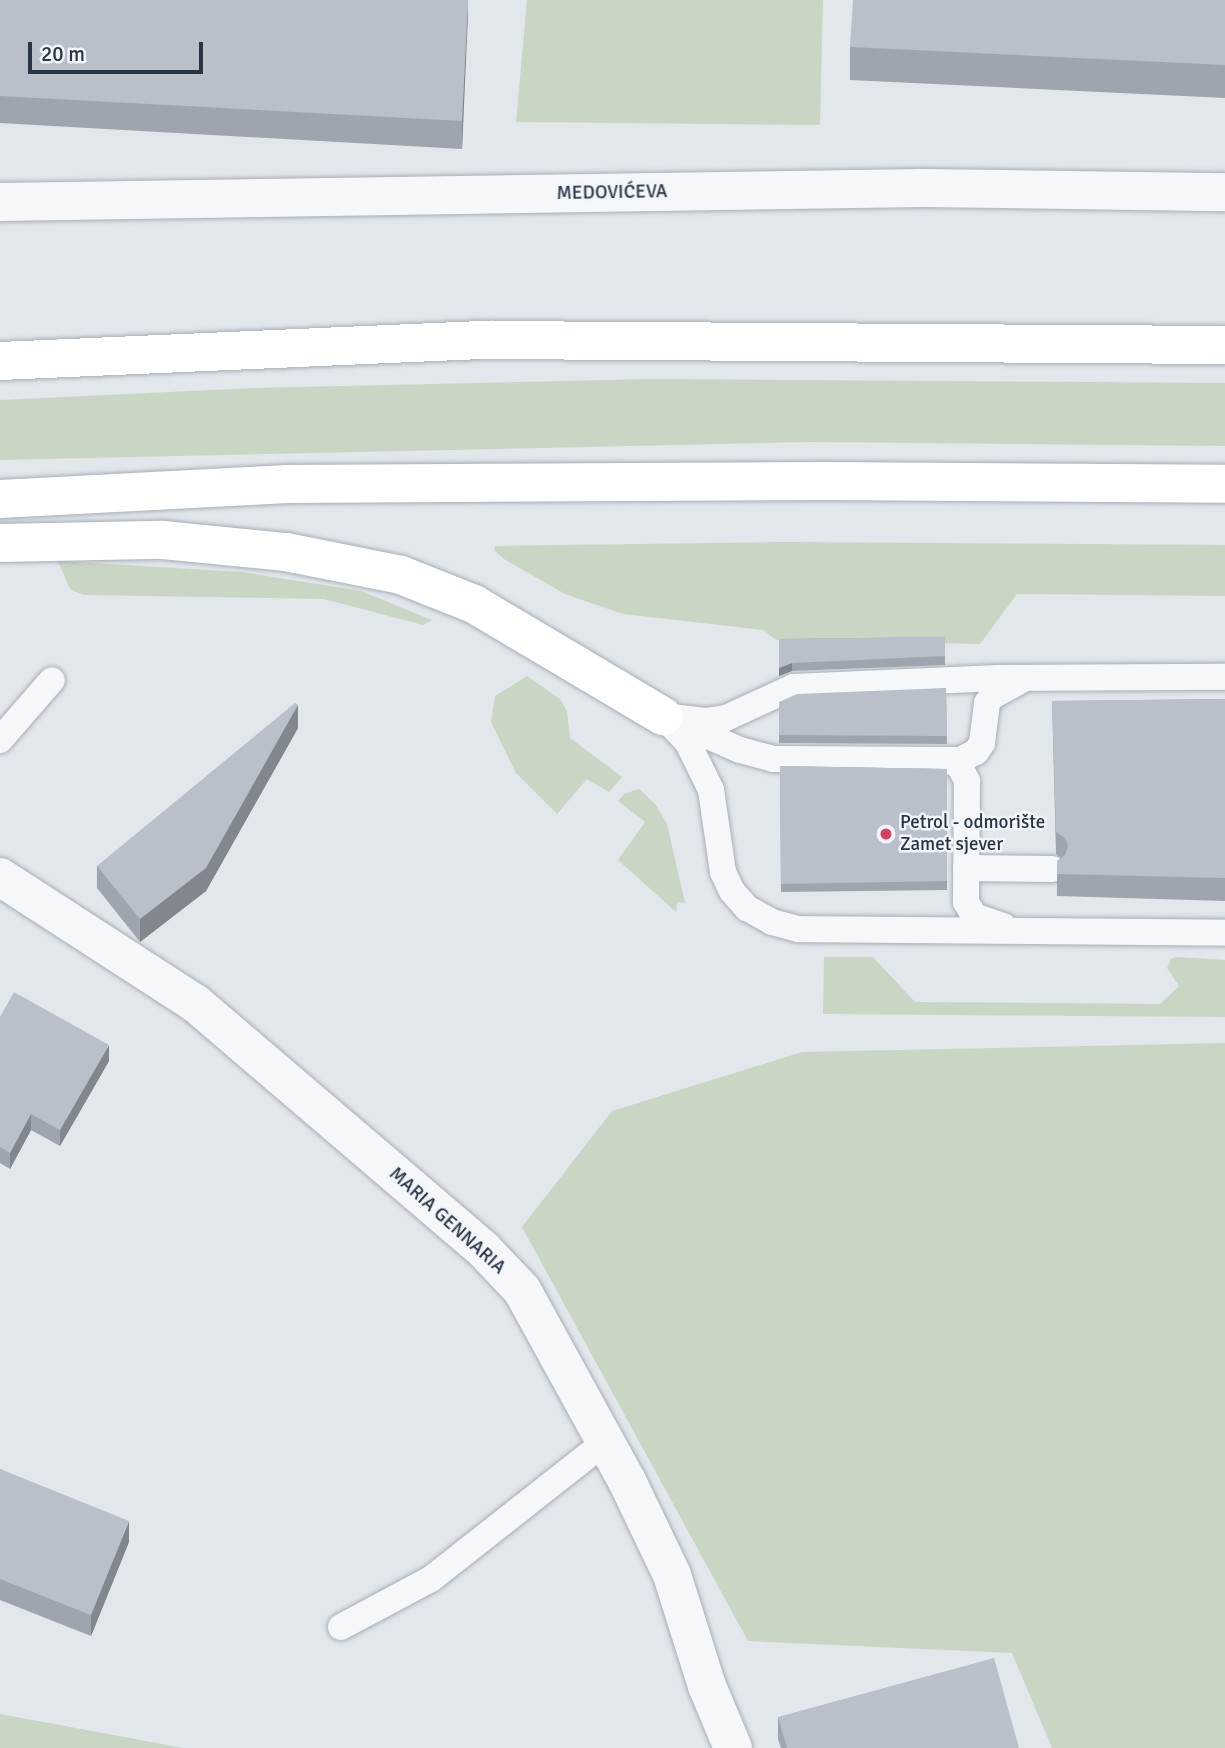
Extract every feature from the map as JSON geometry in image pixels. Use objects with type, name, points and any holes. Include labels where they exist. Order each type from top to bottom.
[{"type":"highway","points":[[0,360],[489,340],[1225,345]]},
{"type":"highway","points":[[0,499],[301,484],[825,481],[1225,484]]},
{"type":"highway","points":[[0,543],[163,540],[286,552],[401,575],[474,604],[663,716]]},
{"type":"street","name":"MEDOVIĆEVA","points":[[0,202],[922,188],[1225,192]]},
{"type":"street","name":"MARIA GENNARIA","points":[[0,877],[195,1003],[483,1249],[522,1290],[605,1442],[672,1575],[707,1686],[733,1748]]},
{"type":"lane","points":[[663,716],[705,721],[726,718],[793,687],[1027,678],[1225,677]]},
{"type":"lane","points":[[663,716],[740,750],[773,759],[960,760],[976,752],[985,734],[986,712],[991,697],[1005,687],[1027,678]]},
{"type":"lane","points":[[0,740],[52,680]]},
{"type":"lane","points":[[663,716],[688,743],[712,790],[723,872],[732,891],[747,908],[772,922],[798,929],[1225,933]]},
{"type":"lane","points":[[949,761],[959,765],[967,781],[966,902],[971,914],[981,920],[1026,931]]},
{"type":"lane","points":[[966,867],[1052,869]]},
{"type":"lane","points":[[341,1628],[431,1579],[605,1442]]},
{"type":"green space","points":[[527,0],[823,0],[820,125],[516,122]]},
{"type":"green space","points":[[650,379],[1225,383],[1225,446],[812,442],[0,460],[0,400],[254,388]]},
{"type":"green space","points":[[787,542],[1225,545],[1225,596],[1017,594],[980,644],[776,640],[763,630],[623,614],[565,594],[504,559],[494,550],[495,546]]},
{"type":"green space","points":[[58,561],[242,572],[361,591],[432,620],[423,625],[324,599],[83,595],[70,589]]},
{"type":"green space","points":[[527,676],[560,699],[567,711],[570,738],[622,777],[609,792],[587,779],[557,814],[516,773],[491,722],[495,696]]},
{"type":"green space","points":[[639,789],[655,804],[667,824],[685,903],[677,902],[676,912],[618,860],[645,822],[618,801],[624,794]]},
{"type":"green space","points":[[824,957],[873,957],[915,1002],[1160,1004],[1179,986],[1167,968],[1171,959],[1177,957],[1225,960],[1225,1017],[823,1014]]},
{"type":"green space","points":[[1225,1043],[1225,1748],[1052,1748],[1012,1653],[748,1641],[522,1227],[612,1111],[802,1052]]},
{"type":"green space","points":[[0,1714],[184,1748],[0,1748]]},
{"type":"building","points":[[0,0],[468,0],[462,121],[0,96]]},
{"type":"building","points":[[853,0],[1225,0],[1225,65],[850,47]]},
{"type":"building","points":[[945,637],[945,656],[792,663],[779,668],[779,639]]},
{"type":"building","points":[[946,688],[947,736],[779,735],[779,702],[797,694]]},
{"type":"building","points":[[1225,699],[1225,878],[1057,874],[1057,861],[1065,855],[1068,846],[1065,838],[1056,832],[1052,701]]},
{"type":"building","points":[[295,703],[298,705],[206,868],[140,919],[97,866]]},
{"type":"building","points":[[780,766],[947,769],[947,881],[781,884]]},
{"type":"building","points":[[14,992],[109,1045],[60,1130],[31,1114],[10,1153],[0,1147],[0,1017]]},
{"type":"building","points":[[0,1469],[129,1521],[91,1615],[0,1579]]},
{"type":"building","points":[[994,1658],[1019,1748],[787,1748],[778,1717]]},
{"type":"place","name":"Petrol - odmorište Zamet sjever","points":[[886,834]]}]
